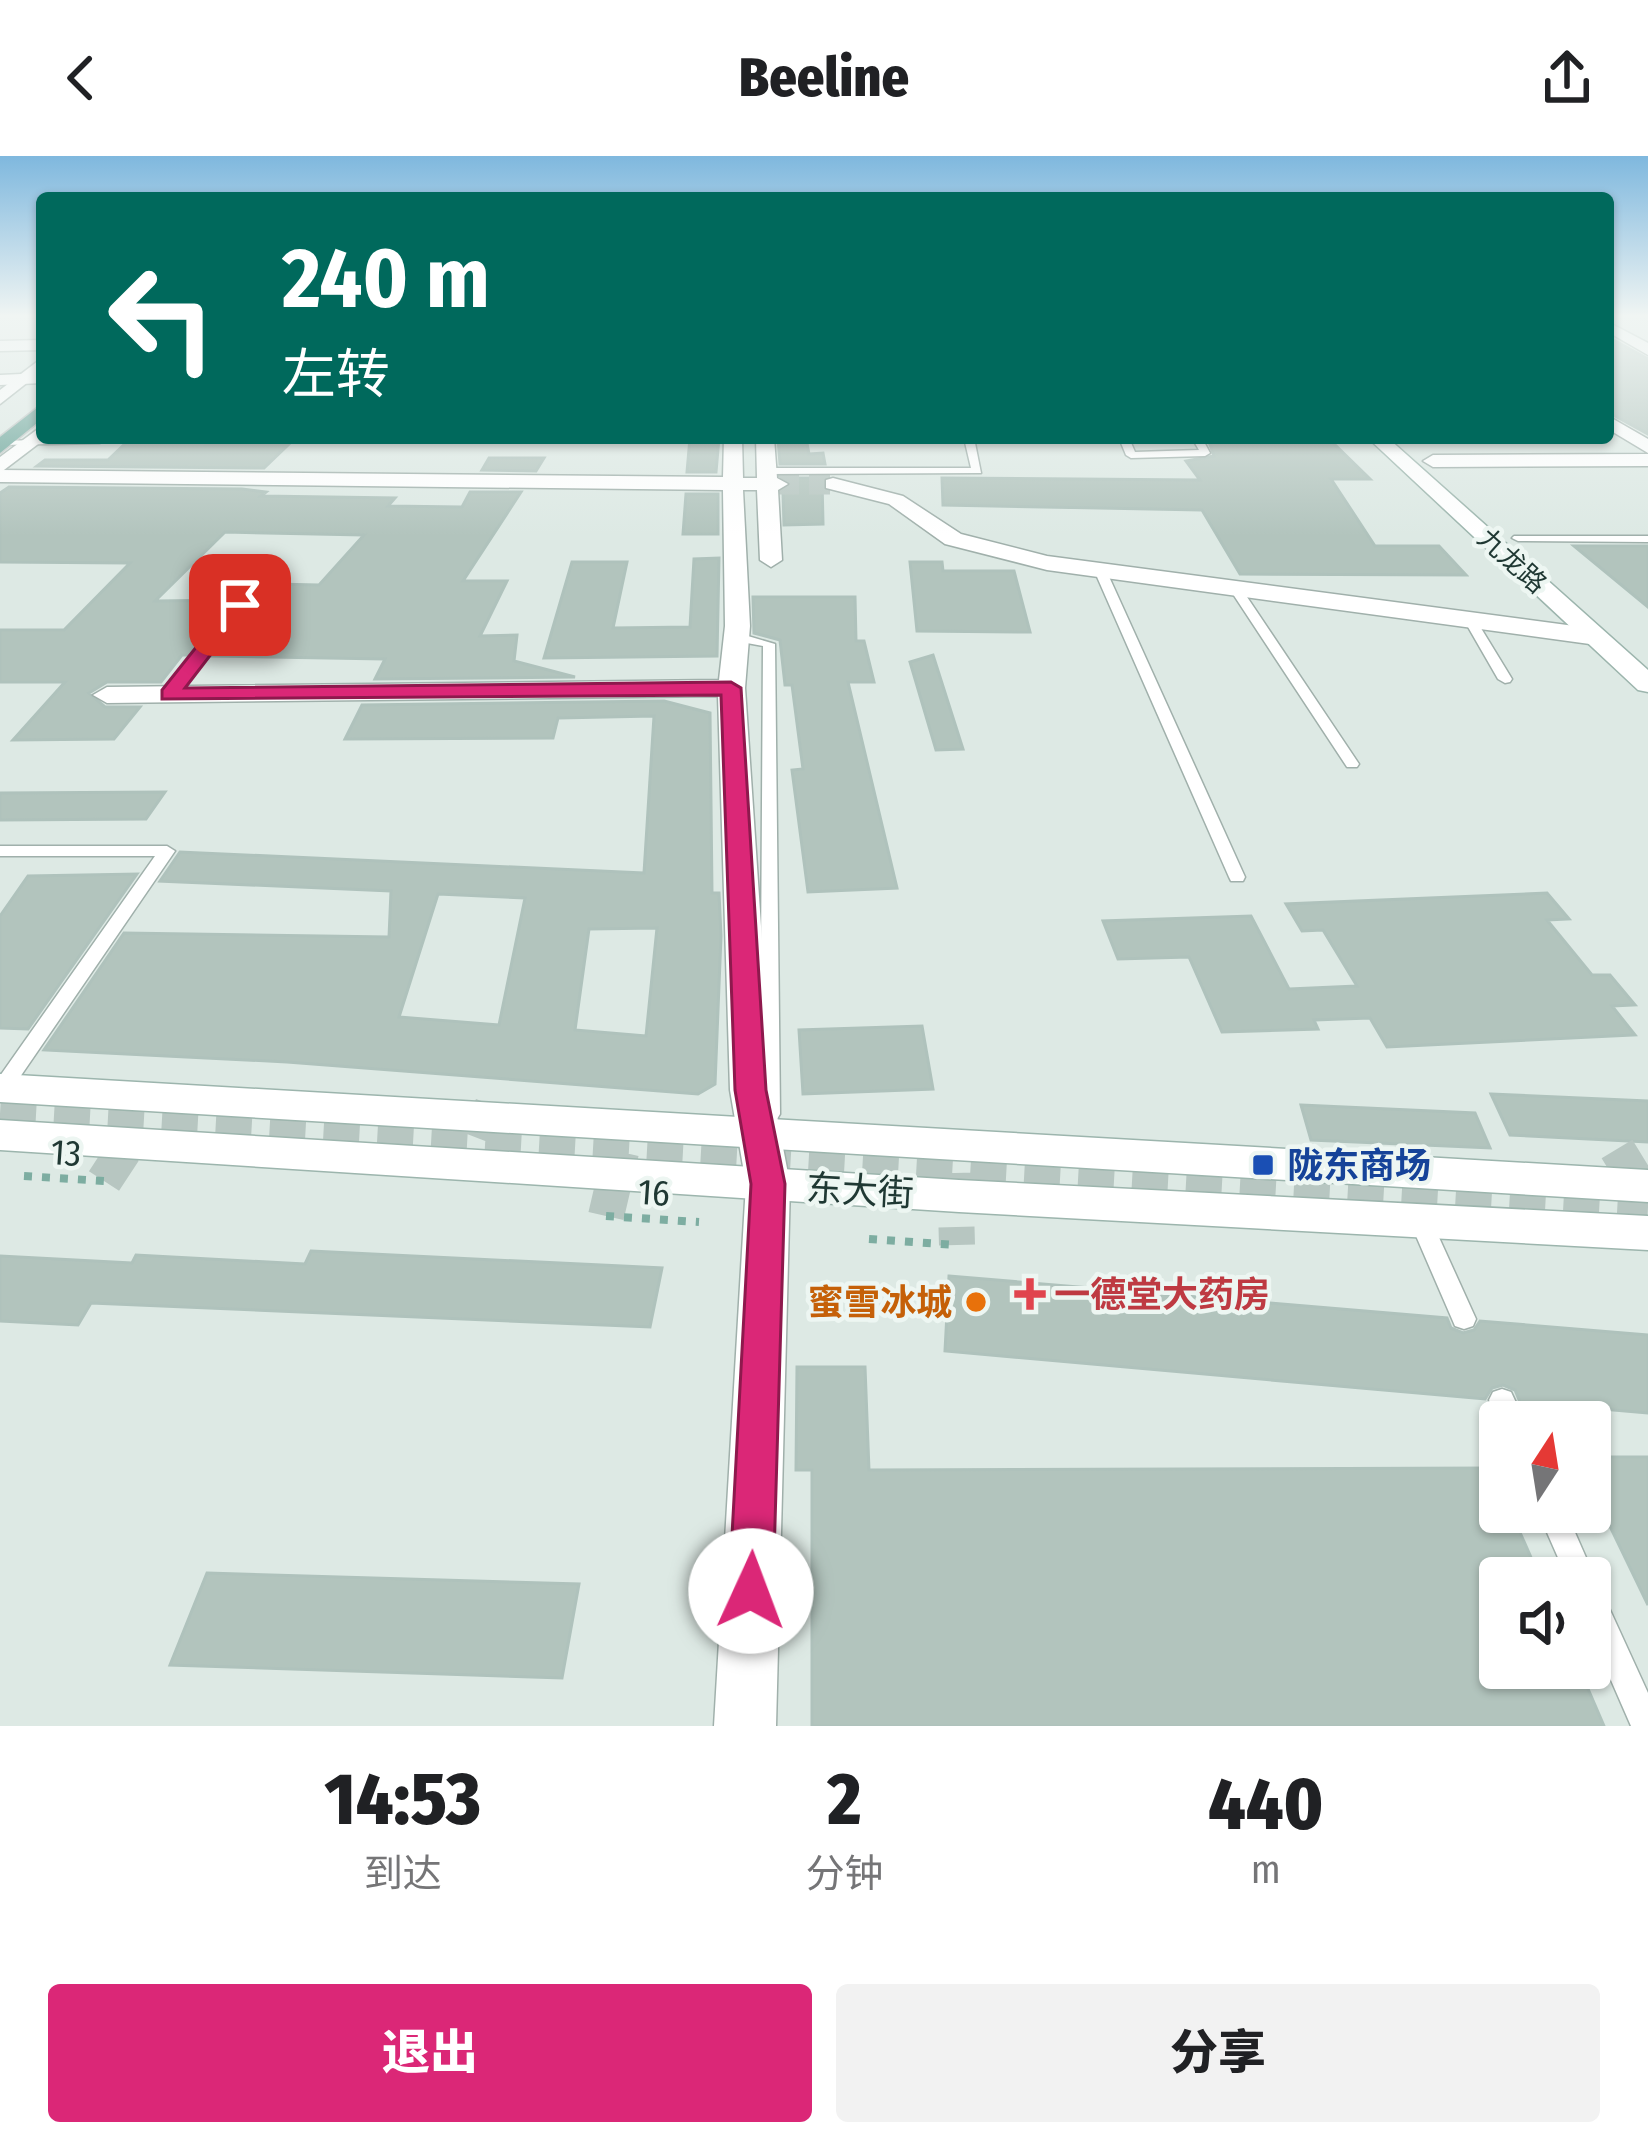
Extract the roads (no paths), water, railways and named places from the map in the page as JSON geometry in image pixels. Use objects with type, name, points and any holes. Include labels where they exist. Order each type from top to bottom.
[{"type":"main road","points":[[0,417],[27,389]]},
{"type":"main road","points":[[2,445],[36,424]]},
{"type":"street","points":[[1614,425],[1648,447]]},
{"type":"street","points":[[0,472],[36,426]]},
{"type":"street","points":[[737,444],[761,481],[771,560]]},
{"type":"street","points":[[745,1726],[768,1184],[765,1136],[751,1090],[731,688],[764,444]]},
{"type":"street","name":"九龙路","points":[[1385,444],[1648,684]]},
{"type":"street","name":"九龙路","points":[[1413,444],[1648,651]]},
{"type":"street","points":[[1433,461],[1648,460]]},
{"type":"street","points":[[0,472],[761,481]]},
{"type":"street","points":[[833,484],[896,500],[953,539],[1047,563],[1597,637]]},
{"type":"street","points":[[107,695],[731,688]]},
{"type":"street","name":"东大街","points":[[1,1088],[1648,1186]]},
{"type":"street","name":"东大街","points":[[10,1150],[768,1184],[1648,1233]]},
{"type":"lane","points":[[761,481],[977,471],[970,444]]},
{"type":"lane","points":[[1127,444],[1131,454],[1205,452],[1200,444]]},
{"type":"lane","points":[[1518,538],[1648,538]]},
{"type":"lane","points":[[1100,570],[1237,877]]},
{"type":"lane","points":[[169,694],[264,575]]},
{"type":"lane","points":[[1235,588],[1352,764]]},
{"type":"lane","points":[[1470,620],[1505,679]]},
{"type":"lane","points":[[741,638],[769,644],[773,1084],[765,1136]]},
{"type":"lane","points":[[0,851],[167,851],[1,1088]]},
{"type":"lane","points":[[1421,1222],[1464,1319]]},
{"type":"lane","points":[[1611,1645],[1647,1726]]},
{"type":"tunnel","points":[[778,484],[833,484]]},
{"type":"tunnel","points":[[480,1139],[499,1089]]},
{"type":"tunnel","points":[[0,1114],[1648,1207]]},
{"type":"tunnel","points":[[104,1181],[140,1126]]},
{"type":"tunnel","points":[[1617,1149],[1648,1200]]},
{"type":"tunnel","points":[[606,1216],[621,1152]]},
{"type":"tunnel","points":[[955,1173],[957,1245]]},
{"type":"place","name":"陇东商场","points":[[1263,1165]]},
{"type":"place","name":"一德堂大药房","points":[[1030,1294]]},
{"type":"place","name":"蜜雪冰城","points":[[976,1302]]}]
